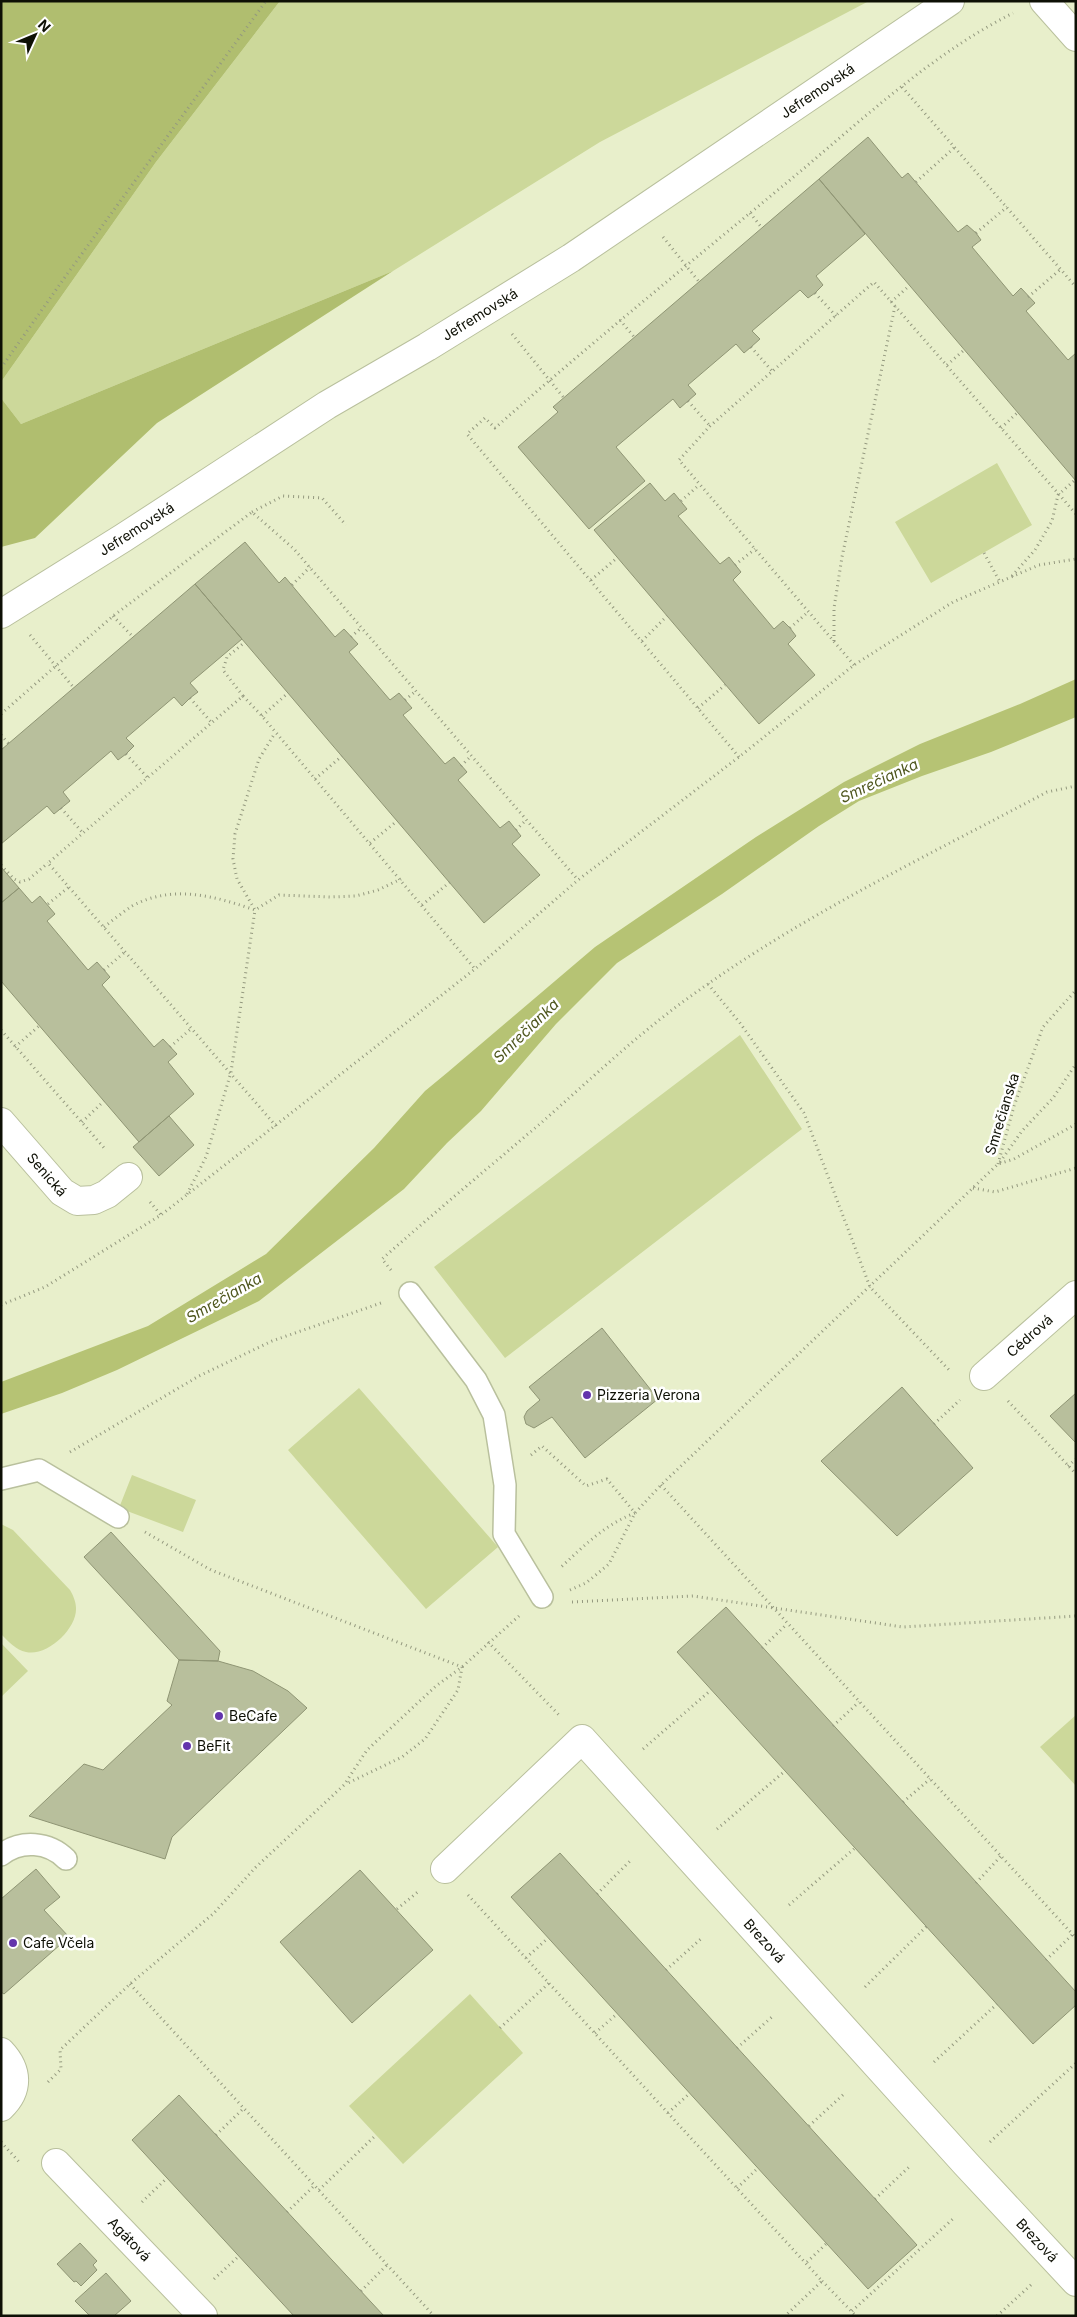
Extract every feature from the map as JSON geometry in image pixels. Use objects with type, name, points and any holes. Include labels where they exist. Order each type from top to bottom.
[{"type":"street","name":"Jefremovská","points":[[8,610],[123,538],[327,405],[492,308],[645,209],[950,1]]},
{"type":"street","points":[[1044,1],[1076,38]]},
{"type":"street","name":"Senická","points":[[1,1122],[62,1192],[76,1200],[94,1200],[107,1194],[128,1177]]},
{"type":"street","name":"Cédrová","points":[[984,1376],[1076,1295]]},
{"type":"street","points":[[445,1869],[582,1739]]},
{"type":"street","name":"Brezová","points":[[582,1739],[966,2164],[1076,2282]]},
{"type":"street","points":[[1,2052],[13,2070],[14,2082],[11,2097],[1,2107]]},
{"type":"street","name":"Agátová","points":[[56,2163],[203,2316]]},
{"type":"lane","points":[[410,1293],[476,1380],[494,1415],[504,1478],[504,1534],[542,1598]]},
{"type":"lane","points":[[1,1479],[39,1470],[118,1517]]},
{"type":"lane","points":[[1,1855],[11,1848],[30,1844],[57,1850],[66,1860]]},
{"type":"path","points":[[1,368],[266,1]]},
{"type":"path","points":[[739,757],[467,434],[486,418],[494,428],[620,320],[902,87],[977,31],[1019,10]]},
{"type":"path","points":[[902,87],[1076,287]]},
{"type":"path","points":[[916,182],[955,147]]},
{"type":"path","points":[[976,233],[1007,207]]},
{"type":"path","points":[[645,209],[686,266],[700,282]]},
{"type":"path","points":[[750,213],[762,228]]},
{"type":"path","points":[[1028,297],[1061,269]]},
{"type":"path","points":[[854,665],[679,460],[710,426],[874,282],[1076,514]]},
{"type":"path","points":[[891,302],[909,286]]},
{"type":"path","points":[[815,293],[836,316]]},
{"type":"path","points":[[834,642],[834,608],[842,557],[895,306]]},
{"type":"path","points":[[492,308],[564,398]]},
{"type":"path","points":[[620,320],[635,338]]},
{"type":"path","points":[[751,347],[772,371]]},
{"type":"path","points":[[948,365],[964,350]]},
{"type":"path","points":[[688,401],[710,426]]},
{"type":"path","points":[[1001,428],[1017,413]]},
{"type":"path","points":[[1011,577],[1035,550],[1052,521],[1058,495],[1074,480]]},
{"type":"path","points":[[681,502],[699,485]]},
{"type":"path","points":[[1,714],[113,616],[252,512],[283,496],[322,498],[346,525]]},
{"type":"path","points":[[252,512],[294,549],[310,567],[578,880]]},
{"type":"path","points":[[736,565],[754,549]]},
{"type":"path","points":[[984,553],[1000,582]]},
{"type":"path","points":[[591,580],[617,558]]},
{"type":"path","points":[[1,1306],[45,1287],[161,1215],[186,1197],[475,969],[578,880],[739,757],[854,665],[953,602],[1039,565],[1076,559]]},
{"type":"path","points":[[292,585],[310,567]]},
{"type":"path","points":[[8,610],[74,688]]},
{"type":"path","points":[[790,628],[808,612]]},
{"type":"path","points":[[113,616],[133,637]]},
{"type":"path","points":[[642,641],[667,616]]},
{"type":"path","points":[[351,637],[361,628]]},
{"type":"path","points":[[245,642],[227,658],[223,670],[475,969]]},
{"type":"path","points":[[698,708],[725,685]]},
{"type":"path","points":[[405,700],[416,691]]},
{"type":"path","points":[[262,716],[288,693]]},
{"type":"path","points":[[1,864],[14,879],[20,882],[29,879],[243,696]]},
{"type":"path","points":[[190,698],[211,722]]},
{"type":"path","points":[[186,1197],[206,1157],[231,1072],[255,910],[237,879],[233,859],[235,834],[259,759],[275,733]]},
{"type":"path","points":[[1,735],[9,744]]},
{"type":"path","points":[[126,754],[148,777]]},
{"type":"path","points":[[315,779],[342,756]]},
{"type":"path","points":[[461,766],[471,756]]},
{"type":"path","points":[[39,1470],[199,1376],[272,1341],[410,1293],[382,1259],[542,1122],[610,1060],[708,984],[885,876],[954,842],[1047,792],[1076,786]]},
{"type":"path","points":[[61,808],[82,832]]},
{"type":"path","points":[[516,830],[526,820]]},
{"type":"path","points":[[370,843],[397,821]]},
{"type":"path","points":[[48,863],[276,1126]]},
{"type":"path","points":[[104,927],[132,907],[153,897],[169,894],[199,894],[255,910],[279,895],[330,898],[356,896],[378,890],[401,879]]},
{"type":"path","points":[[422,905],[450,882]]},
{"type":"path","points":[[48,904],[69,887]]},
{"type":"path","points":[[104,970],[126,951]]},
{"type":"path","points":[[708,984],[740,1023],[804,1113],[870,1286],[955,1377]]},
{"type":"path","name":"Smrečianska","points":[[1076,990],[1043,1027],[1014,1106],[998,1164],[1022,1131],[1053,1098],[1076,1064]]},
{"type":"path","points":[[15,1046],[39,1026]]},
{"type":"path","points":[[170,1047],[192,1028]]},
{"type":"path","points":[[1,1030],[161,1215]]},
{"type":"path","points":[[82,1122],[104,1101]]},
{"type":"path","points":[[973,1188],[995,1192],[1076,1168]]},
{"type":"path","points":[[984,1376],[1076,1474]]},
{"type":"path","points":[[504,1478],[542,1446],[586,1486],[607,1479],[635,1513],[600,1530],[552,1575],[542,1598]]},
{"type":"path","points":[[1068,1466],[1076,1459]]},
{"type":"path","points":[[661,1485],[1074,1936],[1046,1960]]},
{"type":"path","points":[[118,1517],[211,1570],[462,1667],[458,1690],[425,1739],[402,1757],[344,1785]]},
{"type":"path","points":[[563,1599],[572,1603],[693,1596],[903,1627],[1076,1616]]},
{"type":"path","points":[[762,1648],[788,1624]]},
{"type":"path","points":[[488,1642],[582,1739]]},
{"type":"path","points":[[643,1749],[711,1690]]},
{"type":"path","points":[[833,1726],[859,1702]]},
{"type":"path","points":[[717,1828],[785,1771]]},
{"type":"path","points":[[903,1802],[930,1779]]},
{"type":"path","points":[[789,1905],[855,1848]]},
{"type":"path","points":[[976,1883],[1001,1856]]},
{"type":"path","points":[[597,1894],[632,1859]]},
{"type":"path","points":[[445,1869],[856,2316]]},
{"type":"path","points":[[865,1987],[927,1926]]},
{"type":"path","points":[[526,1958],[548,1938]]},
{"type":"path","points":[[666,1970],[703,1938]]},
{"type":"path","points":[[500,2028],[549,1983]]},
{"type":"path","points":[[130,1984],[434,2316]]},
{"type":"path","points":[[934,2062],[997,2004]]},
{"type":"path","points":[[595,2033],[617,2014]]},
{"type":"path","points":[[737,2048],[773,2016]]},
{"type":"path","points":[[966,2164],[1076,2063]]},
{"type":"path","points":[[668,2113],[690,2093]]},
{"type":"path","points":[[809,2126],[844,2094]]},
{"type":"path","points":[[216,2135],[244,2108]]},
{"type":"path","points":[[319,2190],[376,2135]]},
{"type":"path","points":[[875,2199],[909,2167]]},
{"type":"path","points":[[737,2188],[758,2168]]},
{"type":"path","points":[[288,2212],[315,2185]]},
{"type":"path","points":[[852,2311],[955,2217]]},
{"type":"path","points":[[806,2262],[827,2244]]},
{"type":"path","points":[[361,2291],[387,2264]]},
{"type":"path","points":[[785,2316],[822,2281]]},
{"type":"shaded area","points":[[1,1],[280,1],[156,162],[1,382]]},
{"type":"shaded area","points":[[280,1],[869,1],[600,142],[393,271],[21,424],[1,398],[1,382],[156,162]]},
{"type":"shaded area","points":[[393,271],[157,423],[35,538],[1,547],[1,398],[21,424]]},
{"type":"shaded area","points":[[997,463],[1032,525],[931,583],[895,522]]},
{"type":"shaded area","points":[[740,1035],[802,1129],[505,1358],[434,1267]]},
{"type":"shaded area","points":[[359,1388],[498,1547],[426,1609],[288,1450]]},
{"type":"shaded area","points":[[132,1475],[196,1500],[183,1532],[119,1508]]},
{"type":"shaded area","points":[[1,1524],[13,1530],[70,1590],[74,1599],[76,1608],[72,1624],[59,1640],[43,1650],[34,1652],[22,1651],[1,1634]]},
{"type":"shaded area","points":[[1,1643],[28,1671],[1,1697]]},
{"type":"shaded area","points":[[1076,1715],[1076,1786],[1040,1747]]},
{"type":"shaded area","points":[[470,1994],[523,2053],[403,2164],[349,2106]]},
{"type":"water","name":"Smrečianka","points":[[1076,679],[1076,717],[991,752],[922,776],[859,801],[617,963],[556,1024],[481,1111],[447,1143],[404,1189],[259,1301],[117,1370],[62,1393],[1,1414],[1,1382],[148,1326],[266,1254],[374,1148],[425,1091],[595,947],[756,837],[844,782],[920,744],[1020,704]]},
{"type":"building","points":[[868,137],[902,178],[908,173],[958,232],[967,225],[976,233],[981,240],[972,247],[1013,296],[1021,288],[1035,303],[1026,311],[1068,360],[1076,353],[1076,481],[819,179]]},
{"type":"building","points":[[819,179],[865,234],[816,276],[823,285],[815,293],[808,298],[800,290],[752,331],[760,339],[744,353],[736,344],[688,385],[696,394],[680,408],[673,399],[616,447],[645,481],[589,529],[518,447],[558,412],[553,407]]},
{"type":"building","points":[[650,483],[665,501],[674,493],[687,509],[678,516],[720,564],[729,557],[741,572],[733,580],[774,629],[783,621],[790,628],[796,636],[788,644],[815,675],[759,724],[594,530]]},
{"type":"building","points":[[245,542],[279,583],[285,577],[335,637],[344,629],[358,644],[349,652],[390,700],[399,693],[412,708],[403,715],[445,764],[454,757],[467,772],[458,780],[500,828],[509,821],[521,836],[512,844],[540,875],[484,923],[195,584]]},
{"type":"building","points":[[195,584],[242,639],[190,683],[198,692],[182,706],[174,697],[126,738],[134,746],[126,754],[118,760],[111,751],[63,792],[70,801],[54,814],[47,806],[1,844],[1,750]]},
{"type":"building","points":[[1,867],[19,888],[1,903]]},
{"type":"building","points":[[19,888],[32,903],[40,896],[55,914],[47,921],[88,970],[97,962],[110,977],[102,985],[154,1047],[163,1039],[177,1054],[168,1062],[194,1094],[139,1142],[1,981],[1,903]]},
{"type":"building","points":[[169,1116],[194,1145],[159,1176],[133,1147]]},
{"type":"building","points":[[602,1328],[658,1399],[585,1458],[552,1417],[534,1428],[526,1424],[524,1417],[527,1411],[540,1400],[529,1387]]},
{"type":"building","points":[[902,1387],[973,1468],[897,1536],[821,1461]]},
{"type":"building","points":[[1076,1393],[1076,1443],[1050,1416]]},
{"type":"building","points":[[111,1532],[220,1651],[218,1661],[179,1660],[84,1557]]},
{"type":"building","points":[[726,1607],[1076,1992],[1076,2005],[1033,2044],[677,1652]]},
{"type":"building","points":[[179,1660],[218,1661],[253,1671],[288,1691],[307,1708],[172,1837],[165,1859],[29,1816],[84,1764],[103,1770],[172,1705],[167,1701]]},
{"type":"building","points":[[560,1853],[917,2245],[868,2289],[511,1897]]},
{"type":"building","points":[[36,1869],[60,1897],[44,1910],[69,1937],[4,1994],[1,1992],[1,1899]]},
{"type":"building","points":[[360,1870],[433,1950],[352,2023],[280,1942]]},
{"type":"building","points":[[179,2095],[384,2316],[294,2316],[132,2140]]},
{"type":"building","points":[[80,2243],[97,2261],[93,2265],[97,2270],[81,2286],[76,2281],[74,2282],[57,2264]]},
{"type":"building","points":[[106,2273],[131,2301],[114,2316],[90,2316],[75,2301]]},
{"type":"place","name":"Pizzeria Verona","points":[[587,1395]]},
{"type":"place","name":"BeCafe","points":[[219,1716]]},
{"type":"place","name":"BeFit","points":[[187,1746]]},
{"type":"place","name":"Cafe Včela","points":[[13,1943]]}]
